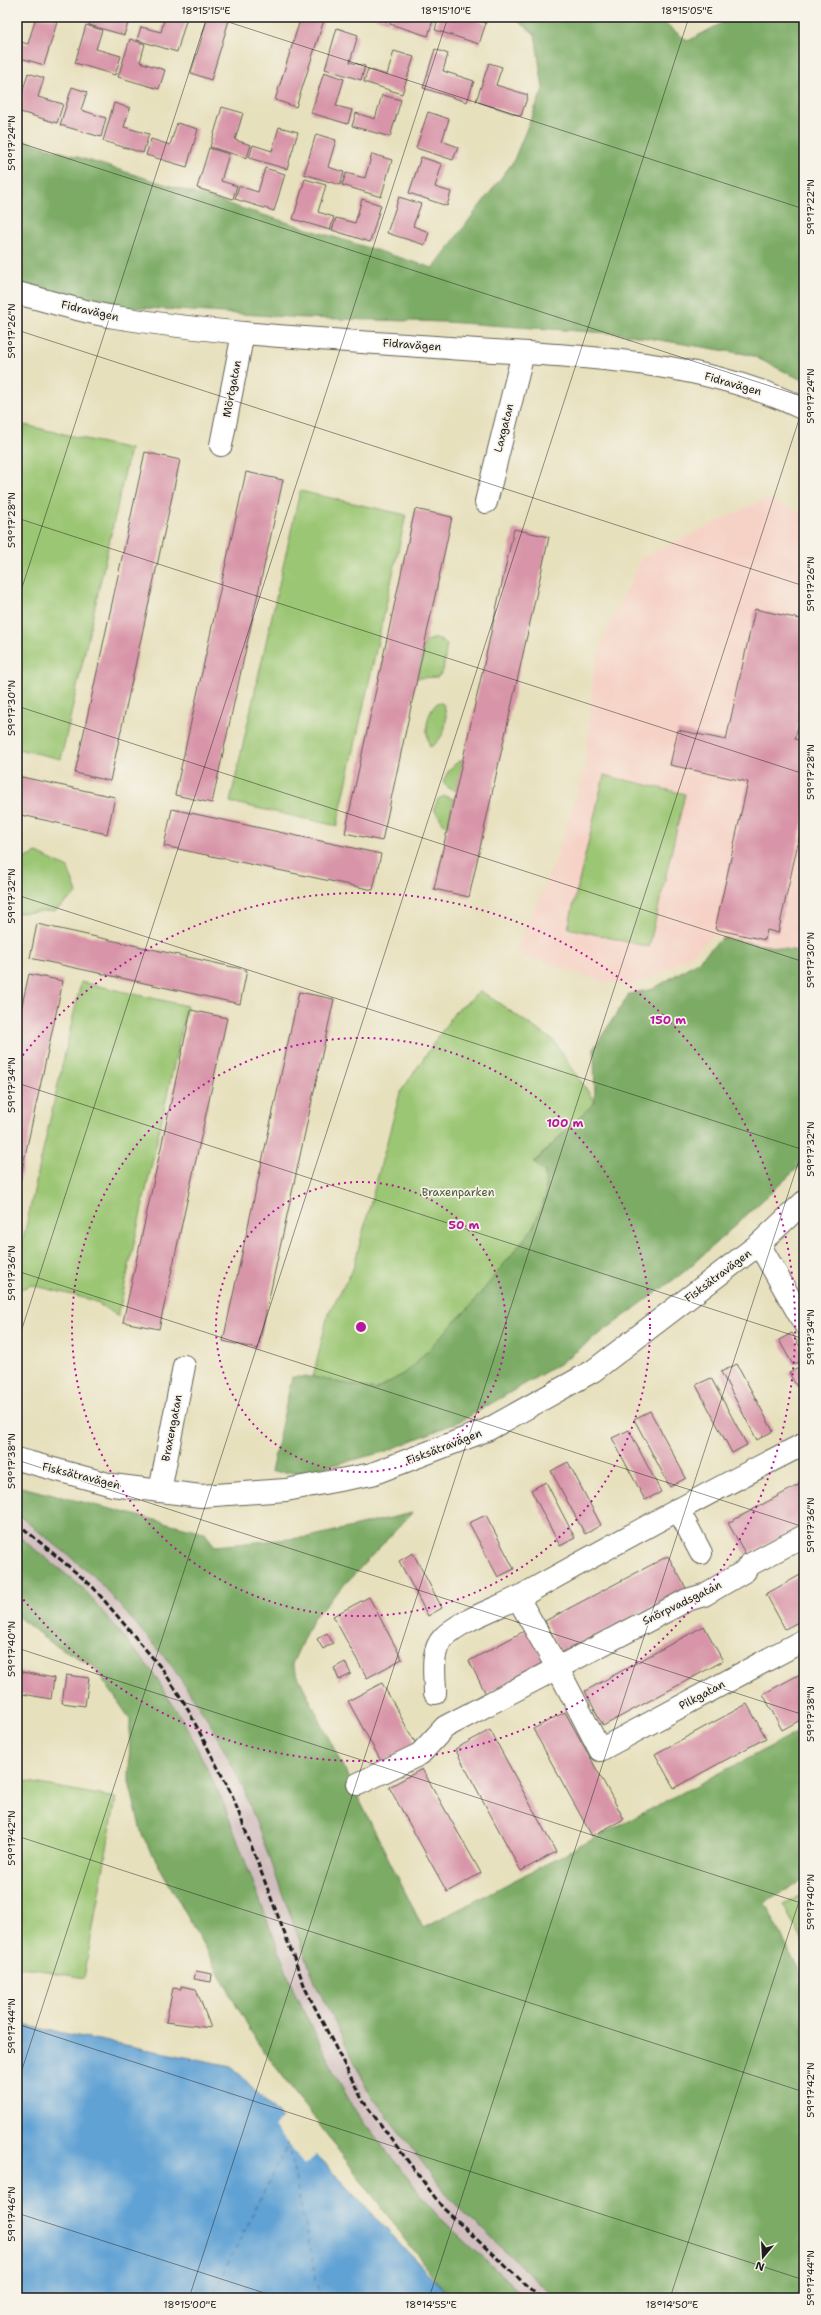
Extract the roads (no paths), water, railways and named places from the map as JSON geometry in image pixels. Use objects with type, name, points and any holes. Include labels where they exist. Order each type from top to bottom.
[{"type":"street","name":"Fidravägen","points":[[17,293],[113,317],[244,333],[598,359],[662,367],[724,380],[787,401],[804,409]]},
{"type":"street","name":"Mörtgatan","points":[[221,445],[244,333]]},
{"type":"street","name":"Laxgatan","points":[[486,502],[523,353]]},
{"type":"street","name":"Fisksätravägen","points":[[17,1459],[112,1485],[201,1496],[286,1490],[372,1474],[487,1430],[593,1371],[759,1244],[798,1208]]},
{"type":"street","points":[[759,1244],[804,1323]]},
{"type":"street","name":"Braxengatan","points":[[160,1491],[184,1366]]},
{"type":"street","points":[[435,1693],[435,1653],[442,1639],[453,1629],[518,1598],[678,1509],[804,1444]]},
{"type":"street","points":[[678,1509],[701,1553]]},
{"type":"street","name":"Snörpvadsgatan","points":[[358,1784],[420,1754],[445,1727],[557,1666],[687,1600],[704,1595],[745,1571],[749,1565],[804,1536]]},
{"type":"street","points":[[518,1598],[557,1666]]},
{"type":"street","name":"Pilkgatan","points":[[557,1666],[600,1750],[804,1640]]},
{"type":"water","points":[[17,2024],[232,2066],[442,2288],[456,2298],[17,2298]]},
{"type":"railway","points":[[17,1523],[92,1586],[163,1670],[185,1704],[232,1795],[306,1990],[363,2101],[443,2208],[540,2298]]},
{"type":"park label","name":"Braxenparken","points":[[458,1192]]}]
